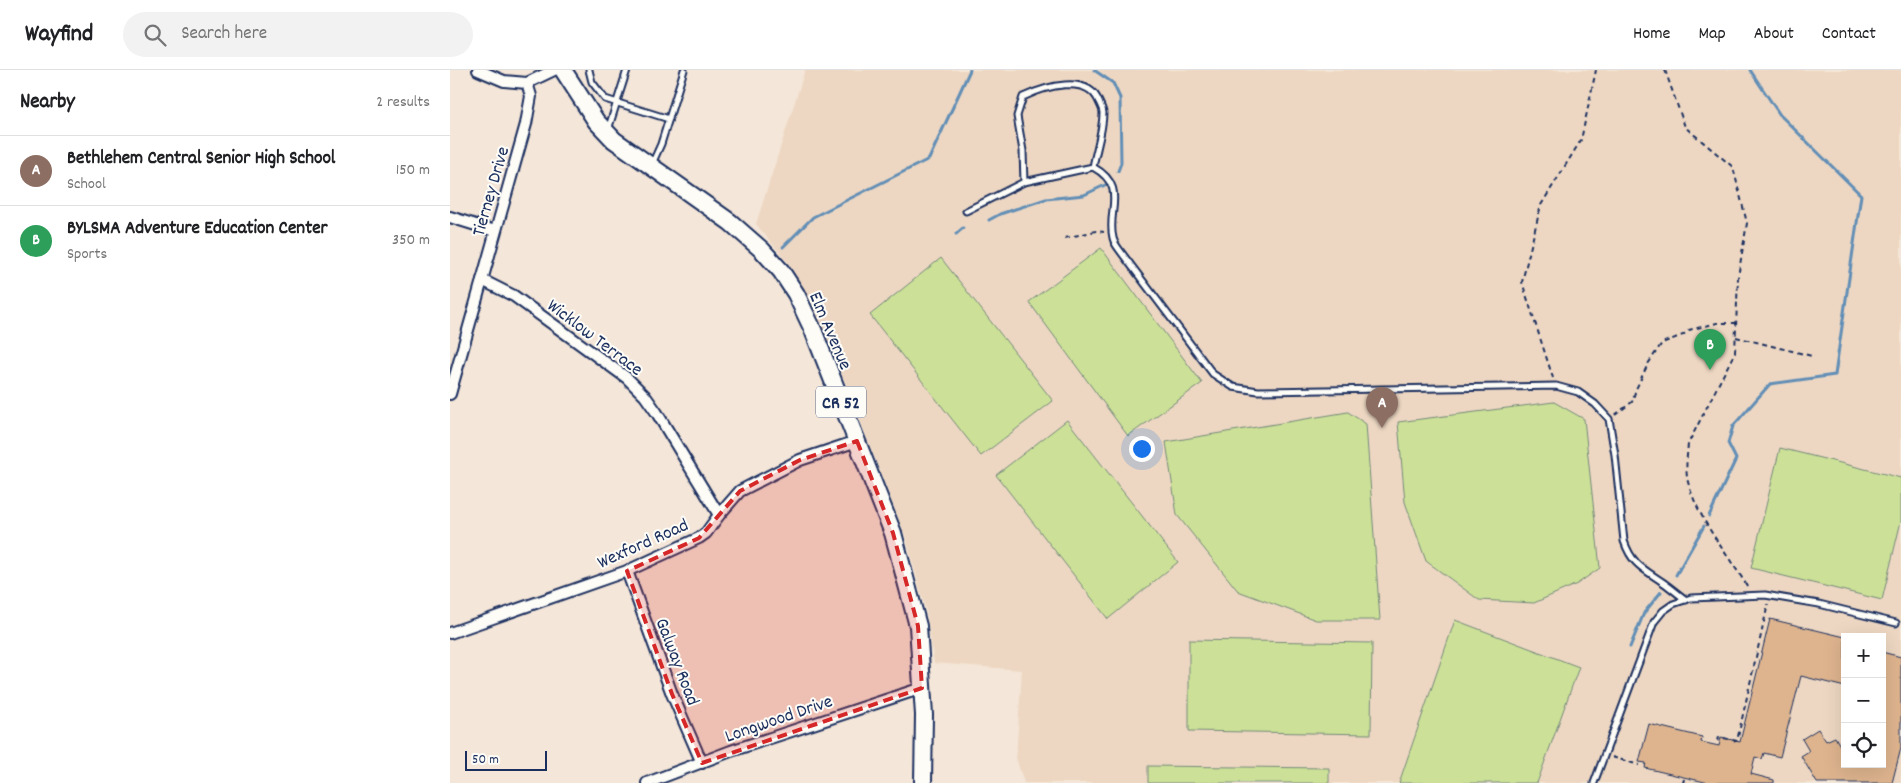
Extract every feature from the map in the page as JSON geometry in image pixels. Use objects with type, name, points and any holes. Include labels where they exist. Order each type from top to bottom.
[{"type":"main road","name":"Elm Avenue","points":[[563,70],[584,105],[614,140],[730,222],[762,250],[796,294],[813,330],[894,533],[918,626],[924,715],[922,783]]},
{"type":"street","points":[[478,70],[504,81],[527,82],[554,70]]},
{"type":"street","name":"Tierney Drive","points":[[450,394],[526,124],[531,96],[527,82]]},
{"type":"street","points":[[450,217],[495,231]]},
{"type":"street","name":"Wicklow Terrace","points":[[482,280],[514,296],[627,378],[645,396],[657,413],[719,515]]},
{"type":"street","name":"Wexford Road","points":[[450,633],[628,570],[699,538],[706,533],[740,491],[800,460],[857,441]]},
{"type":"street","name":"Galway Road","points":[[628,570],[672,694],[702,763]]},
{"type":"street","name":"Longwood Drive","points":[[646,783],[731,751],[922,688]]},
{"type":"lane","points":[[589,70],[592,82],[605,99],[669,119]]},
{"type":"lane","points":[[607,133],[627,70]]},
{"type":"lane","points":[[651,167],[662,144],[684,70]]},
{"type":"lane","points":[[1024,182],[1017,116],[1023,97],[1040,89],[1063,85],[1082,86],[1096,95],[1103,112],[1093,167]]},
{"type":"lane","points":[[966,211],[1024,182],[1093,167],[1106,174],[1114,200],[1113,239],[1213,374],[1233,387],[1258,391],[1556,386],[1578,392],[1595,404],[1609,420],[1615,455],[1624,541],[1628,554],[1635,563],[1686,600]]},
{"type":"lane","points":[[1594,783],[1654,622],[1663,610],[1672,604],[1686,600],[1753,595],[1770,596],[1818,604],[1896,623]]},
{"type":"path","points":[[1556,386],[1522,282],[1541,205],[1581,140],[1596,70]]},
{"type":"path","points":[[1665,70],[1685,127],[1732,166],[1747,224],[1738,277],[1735,352],[1688,444],[1687,481],[1703,518],[1753,595]]},
{"type":"path","points":[[1065,238],[1096,231],[1112,233]]},
{"type":"path","points":[[1609,420],[1632,402],[1648,364],[1662,343],[1683,335],[1689,330],[1717,324],[1736,324]]},
{"type":"path","points":[[1736,337],[1812,356]]},
{"type":"path","points":[[1718,741],[1720,737],[1737,741],[1770,596]]},
{"type":"path","points":[[1604,755],[1639,765]]},
{"type":"path","points":[[1682,783],[1684,779]]},
{"type":"highlighted area","points":[[857,441],[893,533],[918,626],[922,688],[702,763],[672,694],[627,571],[699,538],[740,491],[800,460]]},
{"type":"shaded area","points":[[805,70],[1901,70],[1901,783],[1024,783],[1016,758],[1022,670],[934,663],[927,615],[906,538],[813,304],[789,264],[756,224]]},
{"type":"green space","points":[[1101,248],[1202,383],[1128,436],[1029,302]]},
{"type":"green space","points":[[941,258],[1053,401],[981,456],[870,315]]},
{"type":"green space","points":[[1554,402],[1584,419],[1600,568],[1577,584],[1534,603],[1479,600],[1426,561],[1405,502],[1398,422]]},
{"type":"green space","points":[[1348,412],[1366,424],[1380,620],[1316,620],[1238,591],[1177,515],[1166,442]]},
{"type":"green space","points":[[1067,420],[1178,562],[1108,619],[996,475]]},
{"type":"green space","points":[[1780,448],[1901,478],[1901,521],[1882,600],[1751,568]]},
{"type":"green space","points":[[1455,620],[1579,667],[1537,783],[1399,783]]},
{"type":"green space","points":[[1189,640],[1372,643],[1371,734],[1189,731]]},
{"type":"green space","points":[[1148,766],[1329,768],[1329,783],[1148,783]]},
{"type":"building","points":[[1770,619],[1841,636],[1841,686],[1801,676],[1780,757],[1764,753],[1762,759],[1755,757],[1751,774],[1774,780],[1774,783],[1709,783],[1645,768],[1646,763],[1639,762],[1649,724],[1702,737],[1701,742],[1719,746],[1721,737],[1740,742]]},
{"type":"building","points":[[1886,653],[1901,657],[1901,748],[1892,783],[1817,783],[1801,756],[1809,751],[1802,739],[1818,729],[1826,741],[1835,737],[1841,747],[1841,768],[1886,768]]},
{"type":"waterway","points":[[783,247],[813,217],[929,159],[970,70]]},
{"type":"waterway","points":[[1094,70],[1113,83],[1120,98],[1121,163],[1118,171]]},
{"type":"waterway","points":[[1709,516],[1736,459],[1728,443],[1733,426],[1770,384],[1835,375],[1861,195],[1780,115],[1750,70]]},
{"type":"waterway","points":[[989,220],[1000,214],[1046,199],[1084,195],[1105,185]]},
{"type":"waterway","points":[[956,234],[963,228]]},
{"type":"waterway","points":[[1676,575],[1704,526]]},
{"type":"waterway","points":[[1630,647],[1644,613],[1661,592]]},
{"type":"place","name":"BYLSMA Adventure Education Center","points":[[1710,370]]},
{"type":"place","name":"Bethlehem Central Senior High School","points":[[1382,428]]}]
